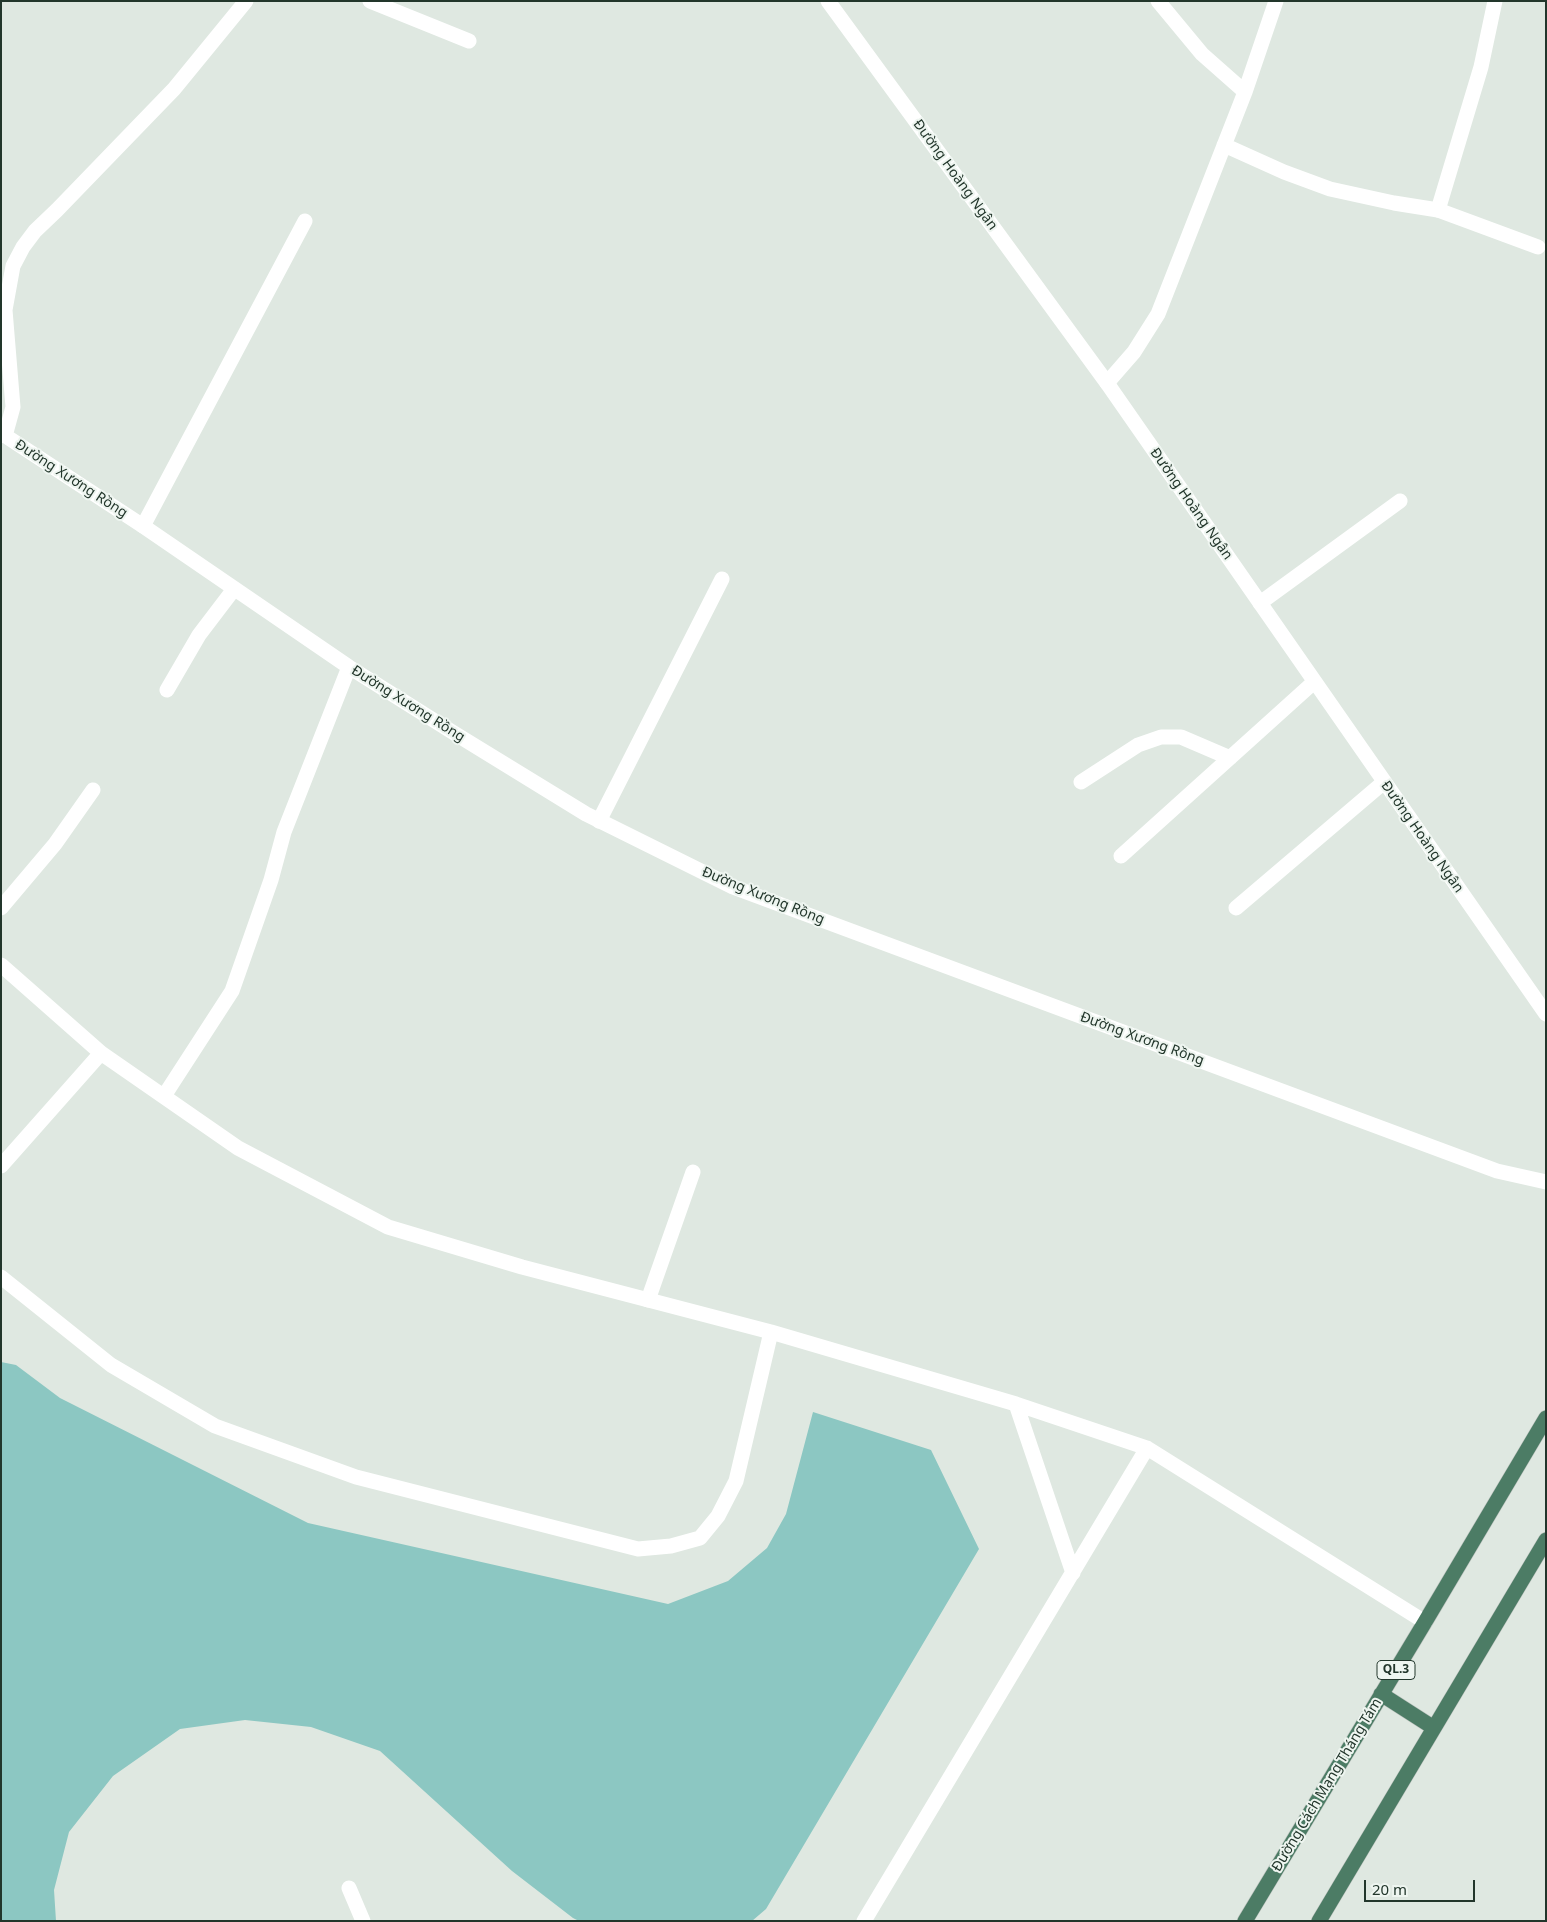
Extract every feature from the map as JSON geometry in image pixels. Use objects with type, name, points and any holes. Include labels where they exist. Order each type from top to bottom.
[{"type":"highway","name":"Đường Cách Mạng Tháng Tám","points":[[1245,1921],[1546,1418]]},
{"type":"highway","points":[[1319,1921],[1546,1540]]},
{"type":"highway","points":[[1382,1694],[1434,1728]]},
{"type":"street","points":[[3,434],[13,407],[5,310],[13,266],[23,247],[35,231],[174,89],[246,1]]},
{"type":"street","points":[[370,1],[469,41]]},
{"type":"street","name":"Đường Hoàng Ngân","points":[[828,1],[1107,383],[1546,1014]]},
{"type":"street","points":[[1158,1],[1202,54],[1244,92]]},
{"type":"street","points":[[1107,383],[1134,352],[1158,314],[1244,92],[1276,1]]},
{"type":"street","points":[[1438,210],[1481,66],[1495,1]]},
{"type":"street","points":[[1224,145],[1284,172],[1330,189],[1394,203],[1438,210],[1538,247]]},
{"type":"street","points":[[143,526],[305,221]]},
{"type":"street","name":"Đường Xương Rồng","points":[[3,434],[143,526],[349,667],[599,821],[733,887],[1497,1172],[1546,1182]]},
{"type":"street","points":[[1260,603],[1400,501]]},
{"type":"street","points":[[599,821],[722,578]]},
{"type":"street","points":[[167,690],[199,635],[234,589]]},
{"type":"street","points":[[164,1096],[232,991],[270,880],[284,832],[349,667]]},
{"type":"street","points":[[1121,856],[1314,682]]},
{"type":"street","points":[[1081,782],[1138,744],[1161,738],[1180,737],[1230,758]]},
{"type":"street","points":[[1236,908],[1384,782]]},
{"type":"street","points":[[1,908],[55,844],[93,790]]},
{"type":"street","points":[[1,965],[101,1053],[238,1148],[388,1227],[522,1267],[771,1332],[1016,1404],[1148,1448],[1425,1622]]},
{"type":"street","points":[[1,1166],[101,1053]]},
{"type":"street","points":[[648,1300],[693,1172]]},
{"type":"street","points":[[1,1277],[111,1365],[215,1426],[356,1477],[638,1549],[670,1546],[700,1538],[718,1516],[736,1482],[771,1332]]},
{"type":"street","points":[[1016,1404],[1072,1573]]},
{"type":"street","points":[[864,1921],[1148,1448]]},
{"type":"street","points":[[349,1888],[363,1921]]},
{"type":"water","points":[[1,1362],[16,1365],[60,1398],[308,1523],[668,1604],[728,1581],[767,1548],[786,1514],[813,1412],[931,1450],[979,1549],[766,1909],[752,1921],[579,1921],[512,1871],[380,1751],[311,1727],[245,1720],[180,1729],[113,1776],[69,1832],[54,1890],[56,1921],[1,1921]]}]
